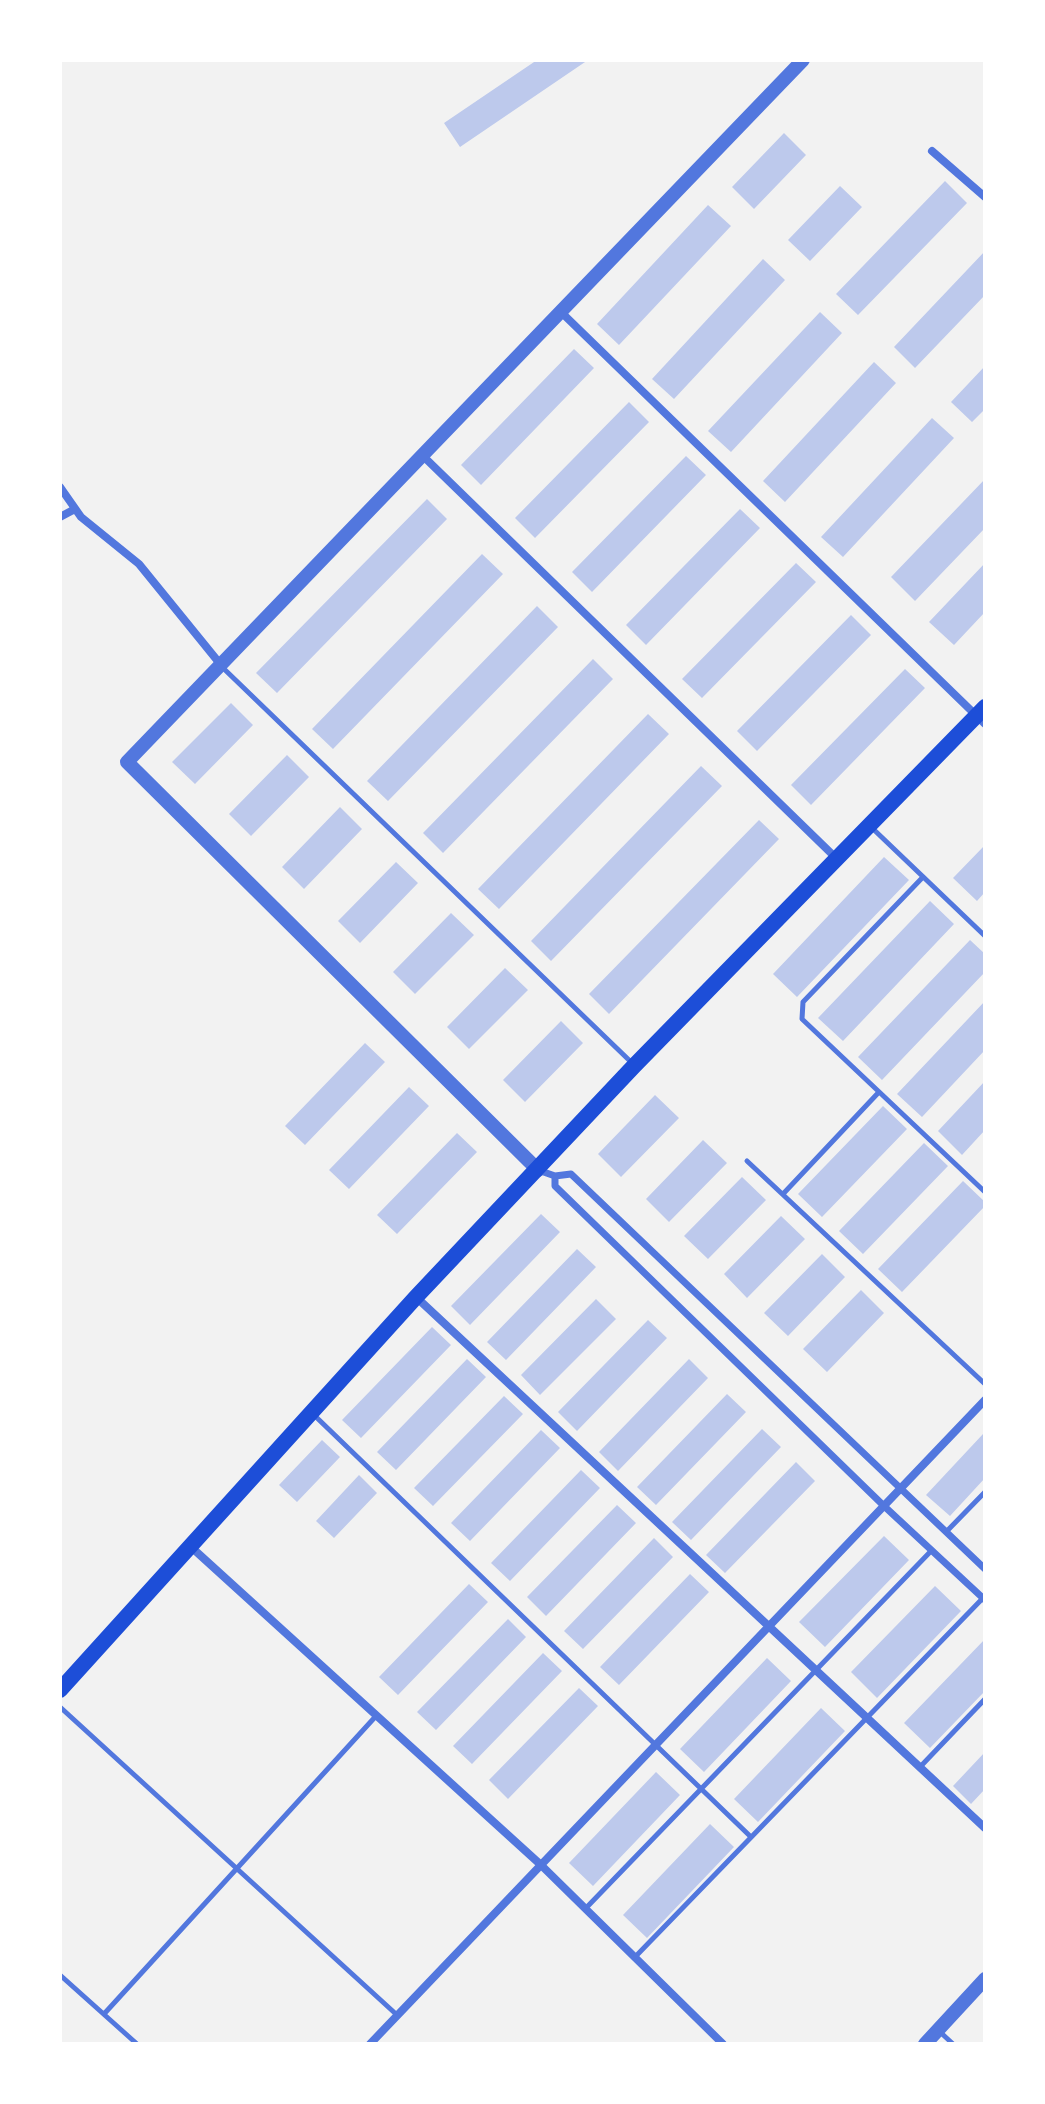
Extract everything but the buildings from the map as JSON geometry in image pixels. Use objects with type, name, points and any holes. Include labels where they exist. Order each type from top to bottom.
[{"type":"main road","points":[[60,1690],[416,1297],[634,1066],[869,826],[982,716]]},
{"type":"street","points":[[803,60],[127,762],[538,1170],[555,1176],[571,1174],[985,1569]]},
{"type":"street","points":[[932,151],[985,197]]},
{"type":"street","points":[[562,313],[982,716]]},
{"type":"street","points":[[423,456],[837,859]]},
{"type":"street","points":[[60,487],[81,517],[139,564],[221,665]]},
{"type":"street","points":[[60,517],[75,509]]},
{"type":"street","points":[[555,1176],[555,1186],[984,1599]]},
{"type":"street","points":[[416,1297],[985,1828]]},
{"type":"street","points":[[370,2044],[985,1400]]},
{"type":"street","points":[[189,1545],[541,1865],[723,2044]]},
{"type":"street","points":[[925,2044],[985,1979]]},
{"type":"lane","points":[[221,665],[634,1066]]},
{"type":"lane","points":[[869,826],[985,936]]},
{"type":"lane","points":[[923,877],[803,1002],[802,1019],[985,1192]]},
{"type":"lane","points":[[783,1194],[879,1092]]},
{"type":"lane","points":[[747,1161],[985,1384]]},
{"type":"lane","points":[[311,1412],[751,1837]]},
{"type":"lane","points":[[946,1533],[985,1492]]},
{"type":"lane","points":[[586,1908],[932,1550]]},
{"type":"lane","points":[[636,1956],[984,1599]]},
{"type":"lane","points":[[920,1767],[985,1699]]},
{"type":"lane","points":[[60,1707],[398,2015]]},
{"type":"lane","points":[[104,2014],[377,1716]]},
{"type":"lane","points":[[60,1975],[137,2044]]},
{"type":"lane","points":[[938,2030],[953,2044]]}]
